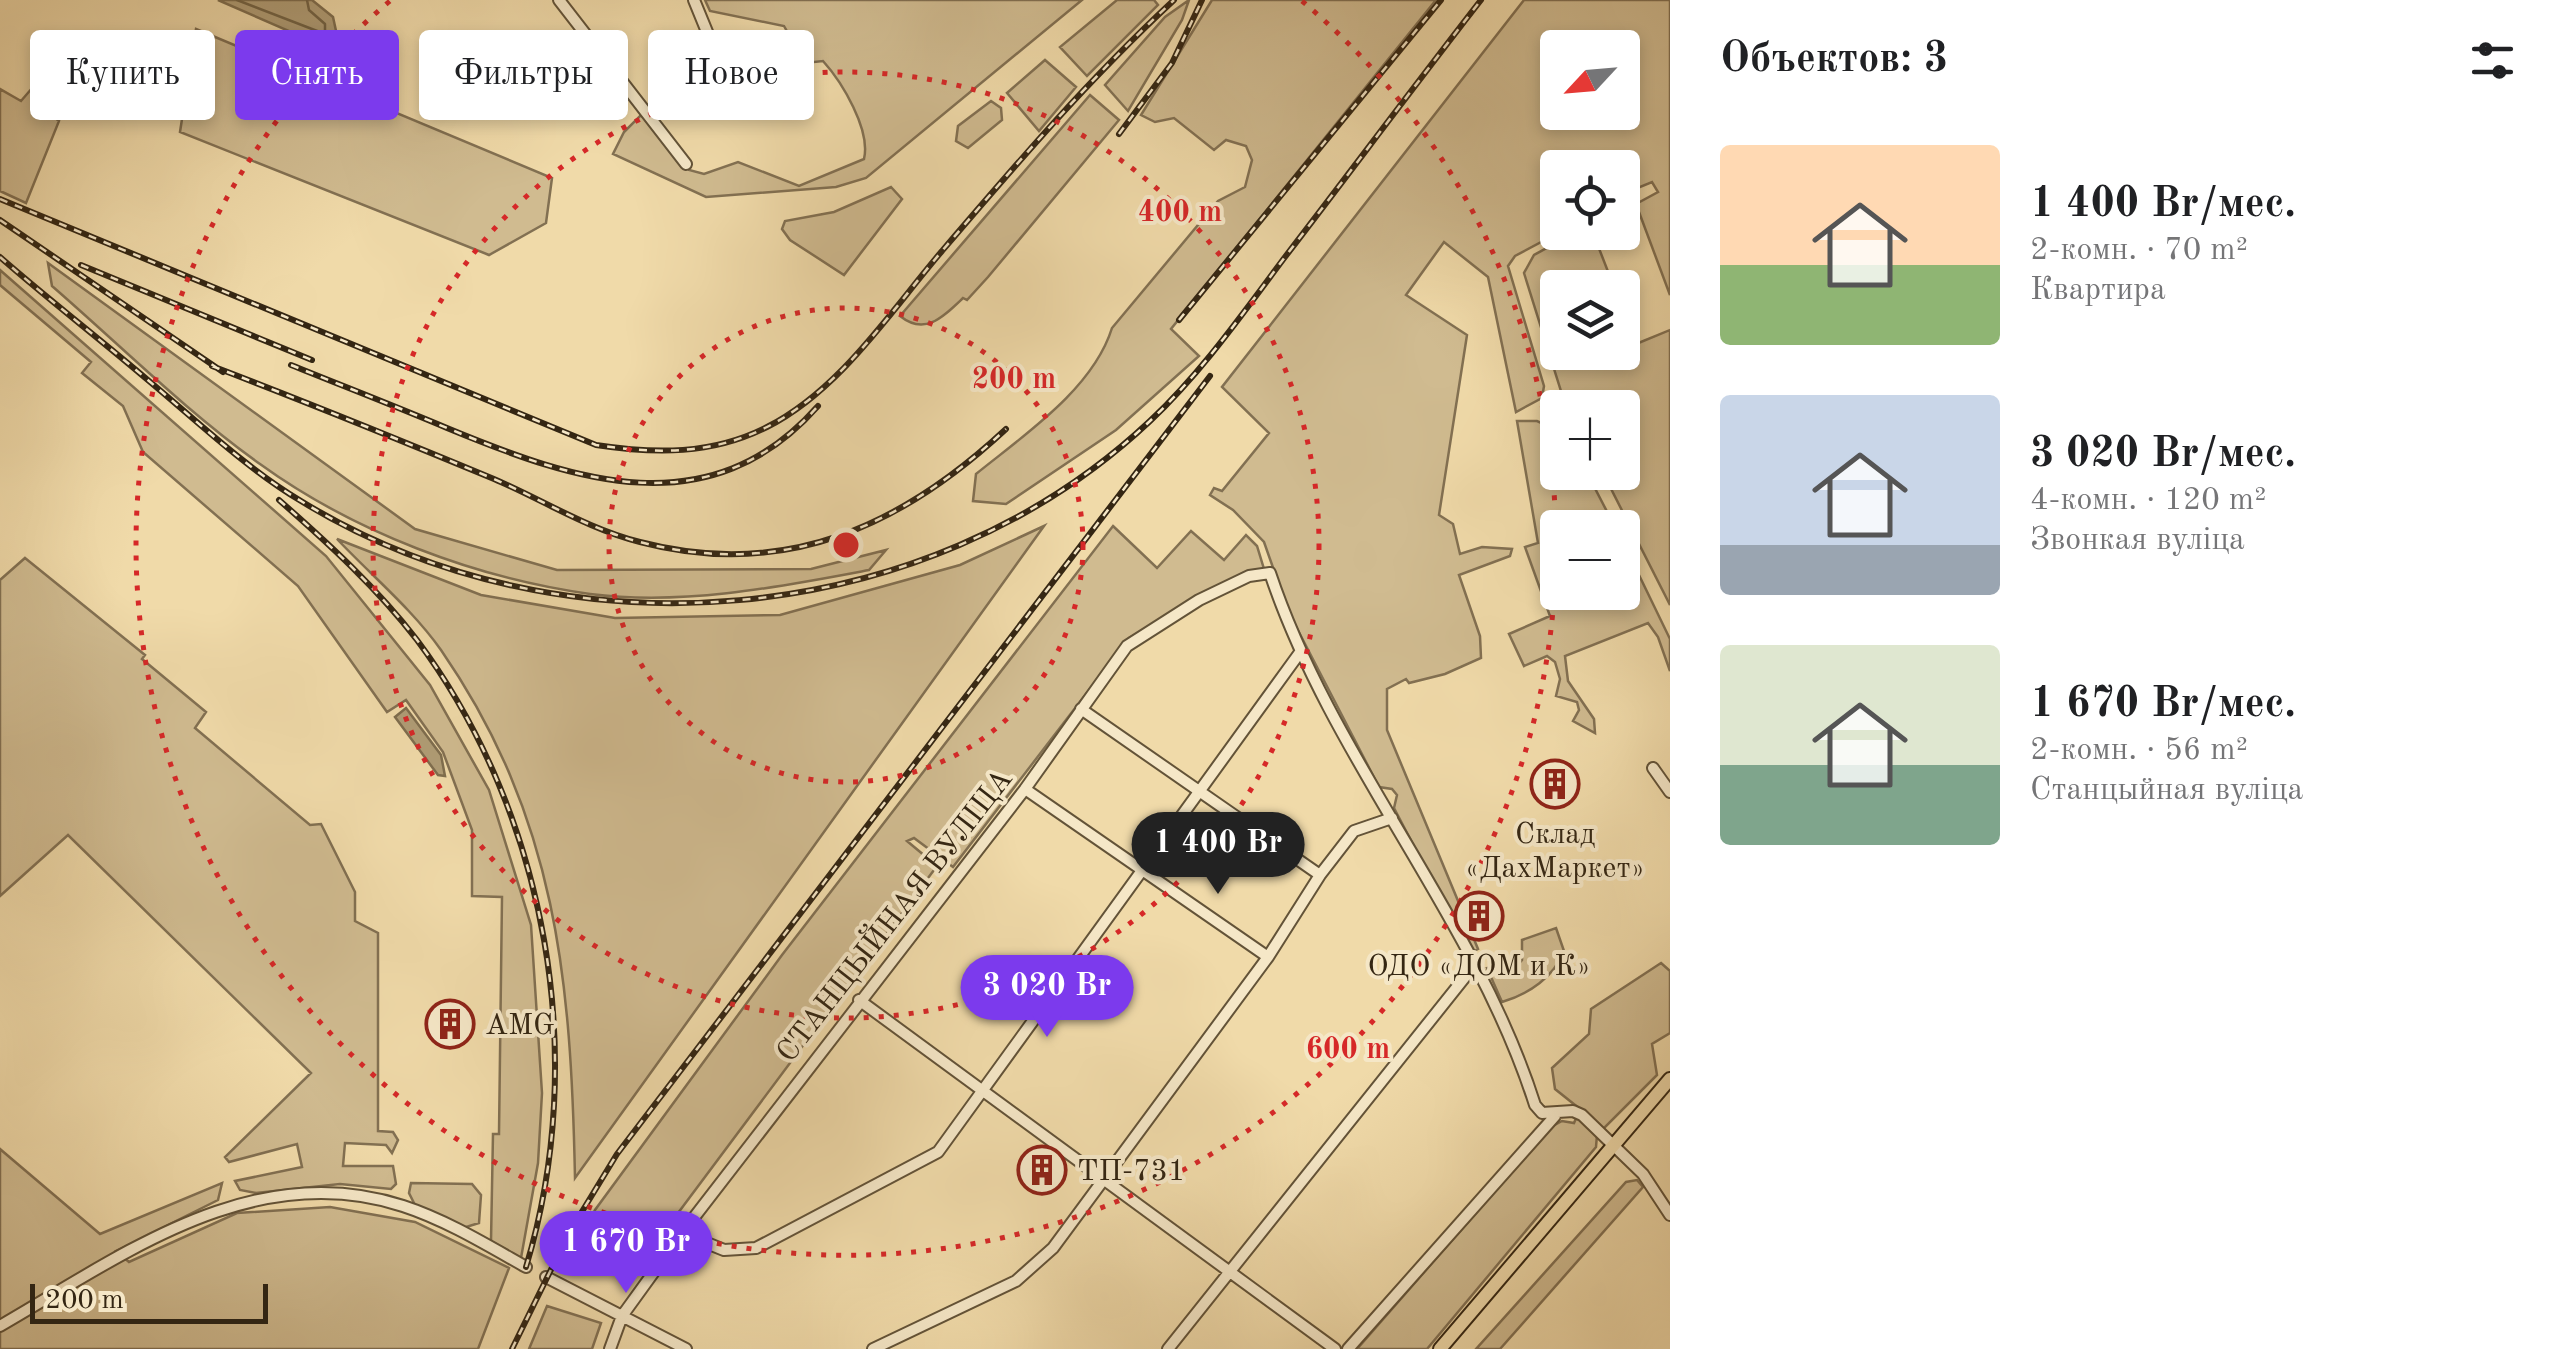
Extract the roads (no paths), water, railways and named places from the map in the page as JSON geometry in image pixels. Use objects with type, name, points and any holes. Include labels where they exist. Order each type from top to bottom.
[{"type":"main road","points":[[1440,1349],[1670,1080]]},
{"type":"street","points":[[559,0],[686,164]]},
{"type":"street","points":[[694,0],[706,30]]},
{"type":"street","name":"СТАНЦЫЙНАЯ ВУЛІЦА","points":[[610,1349],[622,1316],[682,1233],[1140,636],[1199,600],[1249,576],[1270,573],[1302,651]]},
{"type":"street","points":[[682,1233],[724,1250],[756,1248],[938,1152],[987,1091],[1302,651],[1473,968],[1499,1008],[1535,1105],[1542,1114],[1555,1116],[1572,1111],[1582,1115],[1654,1187],[1670,1215]]},
{"type":"street","points":[[1081,709],[1320,874]]},
{"type":"street","points":[[1654,768],[1670,792]]},
{"type":"street","points":[[1025,789],[1268,957]]},
{"type":"street","points":[[873,1349],[1016,1280],[1053,1248],[1268,957],[1320,874],[1354,831],[1392,818]]},
{"type":"street","points":[[1168,1349],[1473,968]]},
{"type":"street","points":[[858,1000],[1334,1349]]},
{"type":"street","points":[[1348,1349],[1555,1116]]},
{"type":"street","points":[[0,1326],[187,1220],[231,1204],[299,1192],[401,1205],[526,1267]]},
{"type":"street","points":[[546,1277],[686,1349]]},
{"type":"water","points":[[218,0],[312,0],[333,17],[336,30],[286,30]]},
{"type":"water","points":[[406,708],[441,755],[445,776],[438,775],[395,717]]},
{"type":"railway","points":[[0,199],[596,445],[662,451],[704,447],[767,427],[841,371],[1054,122],[1174,0]]},
{"type":"railway","points":[[1119,134],[1172,63],[1202,0]]},
{"type":"railway","points":[[1179,320],[1441,0]]},
{"type":"railway","points":[[0,257],[261,474],[301,501],[403,552],[512,586],[625,602],[739,600],[852,581],[960,545],[1060,492],[1150,421],[1221,342],[1481,0]]},
{"type":"railway","points":[[0,220],[223,372]]},
{"type":"railway","points":[[81,265],[312,360]]},
{"type":"railway","points":[[291,365],[544,464],[640,483],[687,481],[732,468],[776,444],[818,406]]},
{"type":"railway","points":[[212,366],[494,479],[602,530],[693,552],[744,554],[792,549],[838,536],[925,493],[1006,429]]},
{"type":"railway","points":[[512,1349],[569,1233],[617,1154],[1210,376]]},
{"type":"railway","points":[[279,500],[351,567],[417,640],[462,709],[498,783],[526,861],[544,941],[554,1023],[554,1106],[545,1187],[526,1267]]},
{"type":"place","name":"Склад «ДахМаркет»","points":[[1555,784]]},
{"type":"place","name":"ОДО «ДОМ и К»","points":[[1479,916]]},
{"type":"place","name":"AMG","points":[[450,1024]]},
{"type":"place","name":"ТП-731","points":[[1042,1170]]}]
